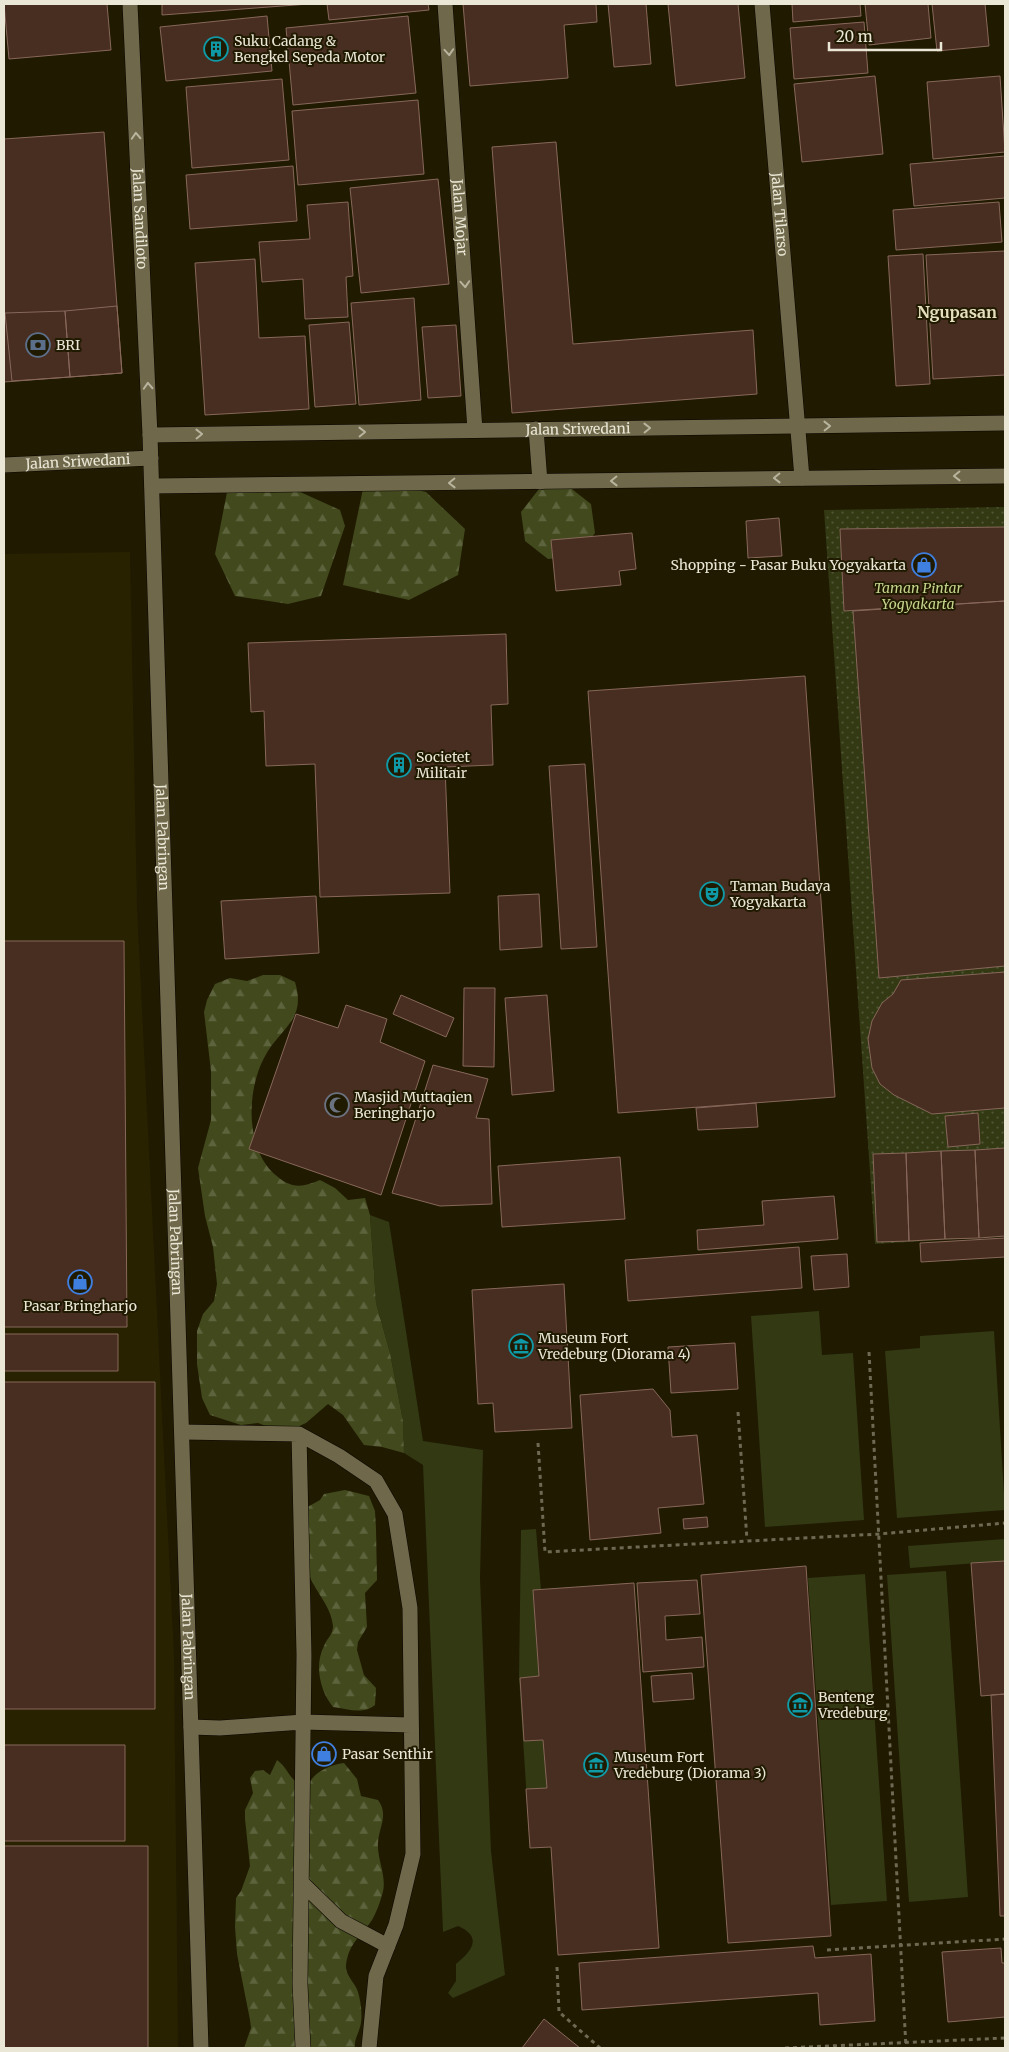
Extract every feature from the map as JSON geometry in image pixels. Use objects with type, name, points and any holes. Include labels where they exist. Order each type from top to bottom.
[{"type":"street","name":"Jalan Sandiloto","points":[[130,4],[150,434]]},
{"type":"street","name":"Jalan Mojar","points":[[445,4],[475,430]]},
{"type":"street","name":"Jalan Tilarso","points":[[762,4],[802,478]]},
{"type":"street","name":"Jalan Sriwedani","points":[[150,434],[1005,424]]},
{"type":"street","points":[[536,430],[540,482]]},
{"type":"street","name":"Jalan Pabringan","points":[[150,434],[201,2048]]},
{"type":"street","name":"Jalan Sriwedani","points":[[4,466],[151,458]]},
{"type":"street","points":[[152,486],[1005,476]]},
{"type":"street","points":[[182,1432],[298,1434],[339,1456],[376,1481],[395,1514],[410,1608],[413,1854],[396,1925],[376,1976],[369,2048]]},
{"type":"street","points":[[298,1434],[304,1646],[300,1984],[303,2048]]},
{"type":"street","points":[[191,1727],[220,1728],[303,1722],[411,1725]]},
{"type":"street","points":[[301,1882],[341,1921],[388,1946]]},
{"type":"path","points":[[869,1352],[906,2048]]},
{"type":"path","points":[[738,1412],[747,1540]]},
{"type":"path","points":[[538,1443],[545,1552],[879,1534],[1005,1523]]},
{"type":"path","points":[[827,1950],[1005,1939]]},
{"type":"path","points":[[557,1968],[560,2012],[600,2048]]},
{"type":"path","points":[[784,2048],[1005,2038]]},
{"type":"shaded area","name":"Pasar Bringharjo","points":[[130,552],[137,908],[174,1657],[178,2048],[4,2048],[4,554]]},
{"type":"green space","points":[[365,479],[426,492],[465,529],[458,575],[409,600],[343,585]]},
{"type":"green space","points":[[568,486],[591,504],[595,533],[577,556],[548,559],[525,541],[521,512],[539,489]]},
{"type":"green space","points":[[298,491],[340,510],[345,526],[321,596],[288,604],[235,596],[215,554],[227,492]]},
{"type":"green space","name":"Taman Pintar Yogyakarta","points":[[1005,507],[1005,1236],[875,1244],[824,510]]},
{"type":"green space","points":[[263,975],[280,975],[295,982],[298,995],[295,1015],[270,1047],[258,1072],[252,1104],[254,1137],[259,1153],[267,1166],[288,1184],[298,1186],[320,1180],[335,1188],[348,1200],[365,1198],[370,1215],[376,1303],[390,1353],[403,1421],[404,1453],[382,1447],[364,1445],[343,1415],[328,1404],[306,1423],[295,1428],[274,1429],[258,1423],[241,1425],[210,1415],[202,1398],[197,1364],[197,1331],[203,1314],[214,1301],[217,1284],[213,1247],[205,1216],[198,1168],[211,1120],[211,1071],[204,1012],[207,1000],[215,984],[230,978],[247,981]]},
{"type":"green space","points":[[370,1215],[389,1222],[423,1441],[483,1450],[480,1578],[491,1851],[505,1975],[453,1998],[448,1993],[456,1981],[456,1964],[467,1954],[473,1939],[466,1930],[458,1926],[443,1932],[423,1465],[404,1453],[403,1421],[390,1353],[376,1303]]},
{"type":"green space","points":[[819,1311],[822,1355],[853,1353],[864,1520],[765,1527],[751,1316]]},
{"type":"green space","points":[[994,1331],[1005,1510],[897,1518],[885,1351],[920,1348],[920,1336]]},
{"type":"green space","points":[[345,1490],[369,1496],[375,1511],[377,1580],[365,1593],[367,1627],[358,1642],[357,1650],[364,1675],[376,1688],[375,1705],[360,1711],[333,1707],[328,1701],[322,1686],[319,1661],[333,1626],[330,1612],[310,1577],[305,1553],[304,1509],[320,1500],[324,1494]]},
{"type":"green space","points":[[536,1529],[541,1590],[533,1590],[539,1676],[520,1678],[524,1741],[543,1740],[547,1788],[530,1848],[519,1677],[521,1530]]},
{"type":"green space","points":[[1005,1539],[1005,1561],[910,1568],[908,1546]]},
{"type":"green space","points":[[946,1571],[968,1897],[909,1902],[887,1575]]},
{"type":"green space","points":[[865,1574],[887,1901],[831,1905],[808,1578]]},
{"type":"green space","points":[[277,1760],[294,1780],[303,1784],[309,1783],[315,1775],[324,1769],[344,1763],[357,1779],[361,1796],[378,1800],[383,1811],[378,1850],[384,1889],[372,1920],[356,1940],[346,1965],[347,1973],[358,1992],[360,2000],[361,2023],[355,2048],[244,2048],[251,2028],[237,1954],[235,1927],[236,1898],[241,1891],[250,1866],[245,1810],[253,1793],[250,1778],[255,1771],[263,1770],[270,1775]]},
{"type":"building","points":[[4,4],[107,4],[111,50],[9,59]]},
{"type":"building","points":[[162,4],[309,4],[162,15]]},
{"type":"building","points":[[327,4],[428,4],[429,10],[329,20]]},
{"type":"building","points":[[463,4],[596,4],[597,22],[564,25],[568,78],[470,86]]},
{"type":"building","points":[[608,4],[646,4],[651,64],[614,67]]},
{"type":"building","points":[[668,4],[738,4],[745,78],[676,86]]},
{"type":"building","points":[[792,4],[860,4],[861,16],[793,22]]},
{"type":"building","points":[[865,4],[928,4],[931,38],[869,45]]},
{"type":"building","points":[[932,4],[985,4],[989,46],[937,51]]},
{"type":"building","name":"Suku Cadang & Bengkel Sepeda Motor","points":[[267,16],[272,71],[166,81],[160,27]]},
{"type":"building","points":[[408,16],[416,93],[293,105],[286,28]]},
{"type":"building","points":[[864,22],[868,73],[794,79],[790,28]]},
{"type":"building","points":[[875,76],[883,154],[802,162],[794,84]]},
{"type":"building","points":[[1000,76],[1005,152],[933,159],[927,82]]},
{"type":"building","points":[[282,79],[289,160],[192,168],[186,87]]},
{"type":"building","points":[[418,100],[424,174],[298,185],[292,111]]},
{"type":"building","points":[[104,132],[122,373],[4,382],[4,139]]},
{"type":"building","points":[[556,142],[573,344],[753,330],[757,394],[512,413],[492,147]]},
{"type":"building","points":[[1005,156],[1005,198],[914,206],[910,164]]},
{"type":"building","points":[[293,166],[297,221],[190,229],[186,175]]},
{"type":"building","points":[[438,179],[449,284],[361,293],[350,188]]},
{"type":"building","points":[[348,202],[353,276],[346,277],[348,317],[305,319],[303,279],[262,282],[259,242],[310,239],[307,205]]},
{"type":"building","points":[[999,202],[1002,242],[896,250],[893,210]]},
{"type":"building","points":[[1005,251],[1005,375],[933,379],[926,255]]},
{"type":"building","points":[[923,254],[930,384],[896,386],[888,256]]},
{"type":"building","points":[[255,259],[259,338],[305,336],[309,409],[205,415],[195,263]]},
{"type":"building","points":[[414,298],[421,400],[359,405],[351,303]]},
{"type":"building","points":[[117,306],[122,373],[70,377],[65,311]]},
{"type":"building","name":"BRI","points":[[65,311],[70,377],[12,381],[5,313]]},
{"type":"building","points":[[349,322],[356,404],[315,407],[309,325]]},
{"type":"building","points":[[456,325],[461,396],[428,398],[422,327]]},
{"type":"building","points":[[779,518],[782,556],[748,558],[746,521]]},
{"type":"building","name":"Shopping - Pasar Buku Yogyakarta","points":[[1005,527],[1005,601],[844,611],[840,529]]},
{"type":"building","points":[[632,533],[636,569],[619,571],[621,585],[556,591],[551,540]]},
{"type":"building","points":[[1005,601],[1005,966],[879,978],[853,611]]},
{"type":"building","name":"Societet Militair","points":[[506,634],[508,704],[491,705],[493,765],[445,767],[450,893],[320,897],[315,764],[266,766],[264,711],[251,712],[248,643]]},
{"type":"building","name":"Taman Budaya Yogyakarta","points":[[805,676],[835,1097],[618,1113],[588,691]]},
{"type":"building","points":[[585,764],[597,947],[561,949],[549,766]]},
{"type":"building","points":[[539,894],[542,947],[500,950],[498,896]]},
{"type":"building","points":[[316,896],[319,953],[225,959],[221,901]]},
{"type":"building","points":[[4,941],[124,941],[127,1327],[4,1327]]},
{"type":"building","points":[[1005,972],[1005,1108],[932,1114],[894,1095],[880,1084],[872,1068],[868,1039],[872,1021],[882,1003],[893,994],[901,980]]},
{"type":"building","points":[[464,988],[495,988],[494,1067],[463,1066]]},
{"type":"building","points":[[401,995],[454,1018],[446,1037],[393,1014]]},
{"type":"building","points":[[547,995],[554,1091],[512,1095],[505,998]]},
{"type":"building","name":"Masjid Muttaqien Beringharjo","points":[[346,1005],[387,1019],[380,1042],[425,1061],[381,1195],[249,1149],[296,1014],[338,1028]]},
{"type":"building","points":[[433,1065],[488,1079],[476,1118],[489,1119],[492,1204],[440,1206],[392,1193]]},
{"type":"building","points":[[756,1103],[758,1127],[698,1130],[696,1108]]},
{"type":"building","points":[[978,1113],[980,1144],[948,1147],[945,1116]]},
{"type":"building","points":[[1005,1148],[1005,1236],[979,1238],[975,1150]]},
{"type":"building","points":[[975,1150],[979,1238],[945,1239],[941,1151]]},
{"type":"building","points":[[941,1151],[945,1239],[909,1241],[906,1153]]},
{"type":"building","points":[[906,1153],[909,1241],[877,1242],[873,1154]]},
{"type":"building","points":[[620,1157],[625,1219],[502,1227],[498,1166]]},
{"type":"building","points":[[834,1196],[838,1239],[698,1250],[697,1230],[764,1225],[762,1201]]},
{"type":"building","points":[[1005,1238],[1005,1257],[921,1262],[920,1243]]},
{"type":"building","points":[[799,1247],[802,1288],[628,1301],[625,1260]]},
{"type":"building","points":[[847,1254],[849,1287],[814,1290],[811,1256]]},
{"type":"building","name":"Museum Fort Vredeburg (Diorama 4)","points":[[564,1284],[572,1428],[495,1432],[493,1403],[478,1404],[472,1290]]},
{"type":"building","points":[[4,1334],[118,1334],[118,1371],[4,1371]]},
{"type":"building","points":[[735,1343],[738,1389],[671,1393],[668,1347]]},
{"type":"building","points":[[4,1382],[155,1382],[155,1709],[4,1709]]},
{"type":"building","points":[[653,1389],[670,1410],[672,1437],[697,1435],[704,1504],[658,1508],[661,1533],[590,1540],[580,1395]]},
{"type":"building","points":[[707,1517],[708,1527],[684,1529],[683,1519]]},
{"type":"building","points":[[1005,1561],[1005,1694],[981,1696],[971,1563]]},
{"type":"building","points":[[806,1566],[831,1936],[728,1943],[701,1575]]},
{"type":"building","points":[[697,1580],[700,1614],[665,1616],[666,1640],[702,1637],[704,1667],[643,1672],[637,1583]]},
{"type":"building","name":"Museum Fort Vredeburg (Diorama 3)","points":[[634,1583],[659,1948],[558,1955],[551,1847],[530,1848],[526,1789],[547,1788],[543,1740],[524,1741],[520,1678],[539,1676],[533,1590]]},
{"type":"building","points":[[692,1673],[694,1699],[653,1702],[651,1676]]},
{"type":"building","points":[[1005,1694],[1005,1916],[1000,1916],[991,1695]]},
{"type":"building","points":[[4,1745],[125,1745],[125,1841],[4,1841]]},
{"type":"building","points":[[4,1846],[148,1846],[148,2048],[4,2048]]},
{"type":"building","points":[[813,1946],[815,1958],[871,1954],[875,2021],[820,2025],[818,1993],[582,2010],[579,1963]]},
{"type":"building","points":[[1001,1948],[1002,1963],[1005,1963],[1005,2017],[948,2022],[942,1952]]},
{"type":"building","points":[[544,2019],[580,2048],[522,2048]]},
{"type":"place","name":"Suku Cadang & Bengkel Sepeda Motor","points":[[216,49]]},
{"type":"place","name":"BRI","points":[[38,345]]},
{"type":"place","name":"Shopping - Pasar Buku Yogyakarta","points":[[924,565]]},
{"type":"place","name":"Societet Militair","points":[[399,765]]},
{"type":"place","name":"Taman Budaya Yogyakarta","points":[[712,894]]},
{"type":"place","name":"Masjid Muttaqien Beringharjo","points":[[337,1105]]},
{"type":"place","name":"Pasar Bringharjo","points":[[80,1282]]},
{"type":"place","name":"Museum Fort Vredeburg (Diorama 4)","points":[[521,1346]]},
{"type":"place","name":"Benteng Vredeburg","points":[[800,1705]]},
{"type":"place","name":"Pasar Senthir","points":[[324,1754]]},
{"type":"place","name":"Museum Fort Vredeburg (Diorama 3)","points":[[596,1765]]},
{"type":"district","name":"Ngupasan","points":[[957,312]]}]
